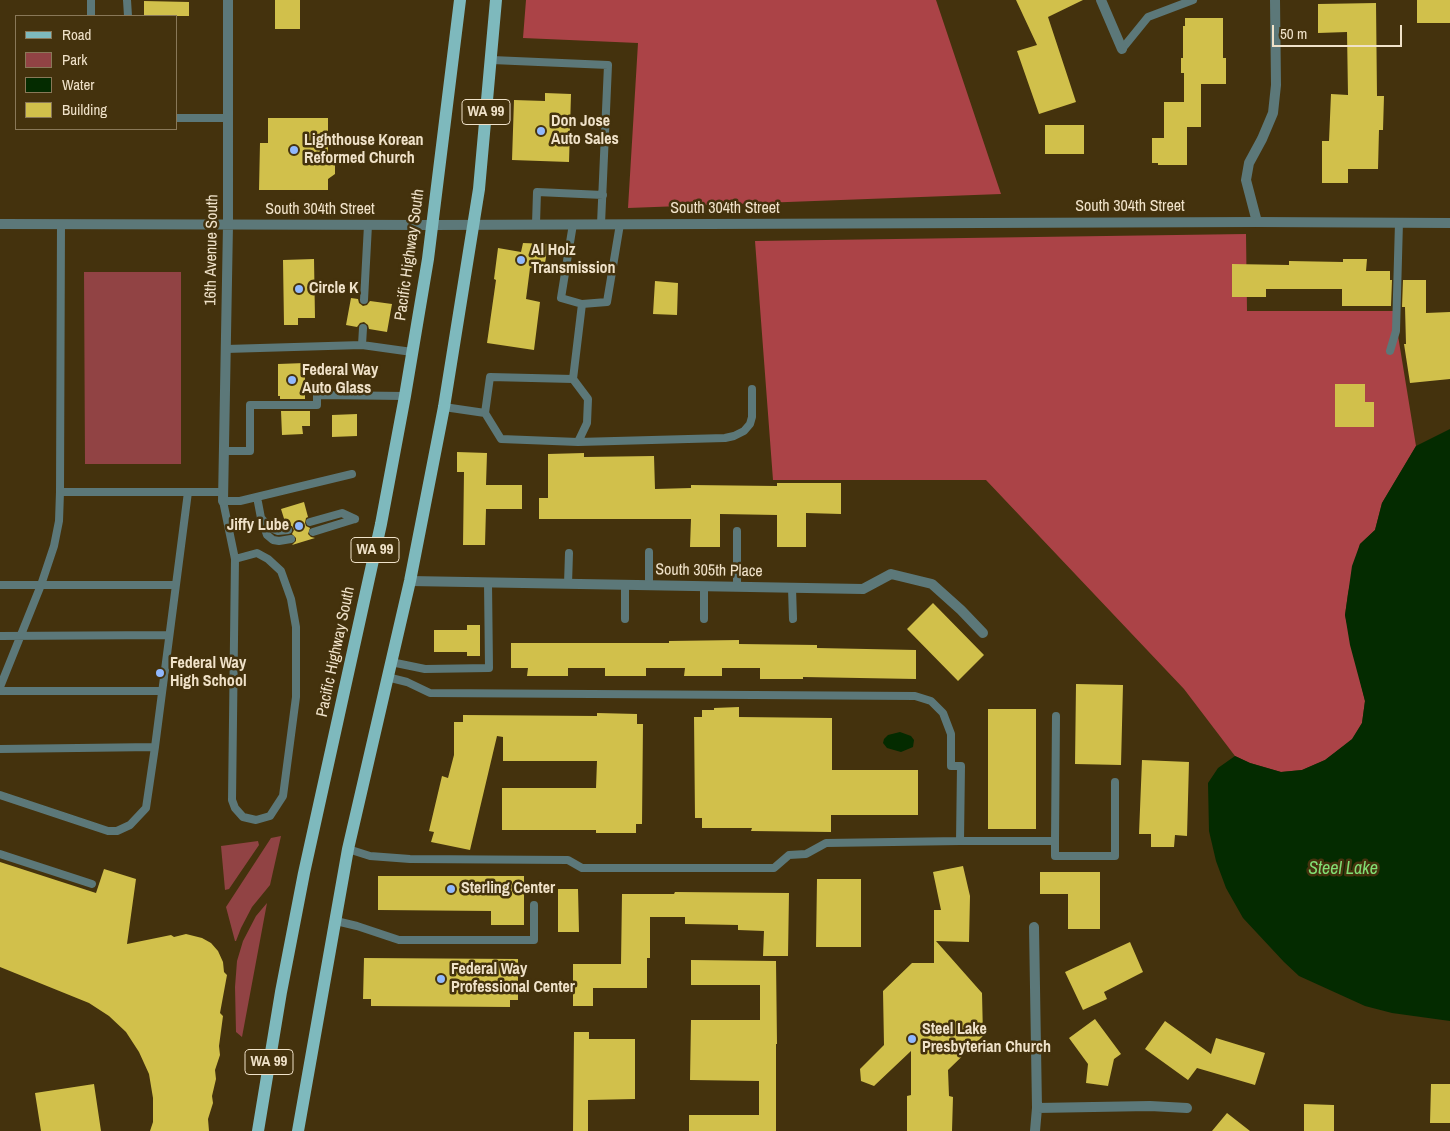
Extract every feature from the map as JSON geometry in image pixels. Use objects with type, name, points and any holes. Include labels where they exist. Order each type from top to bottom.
[{"type":"main road","name":"Pacific Highway South","points":[[258,1131],[280,992],[302,882],[381,524],[405,396],[432,225],[460,0]]},
{"type":"main road","name":"WA 99","points":[[298,1131],[348,849],[410,581],[444,406],[478,189],[492,60],[496,0]]},
{"type":"street","name":"16th Avenue South","points":[[223,497],[228,225],[228,0]]},
{"type":"street","points":[[1101,0],[1122,49]]},
{"type":"street","points":[[1256,222],[1246,180],[1249,163],[1273,113],[1276,84],[1275,0]]},
{"type":"street","name":"South 304th Street","points":[[0,224],[1450,223]]},
{"type":"street","name":"South 305th Place","points":[[410,581],[863,589],[891,574],[932,584],[983,633]]},
{"type":"street","points":[[1034,928],[1037,1108],[1035,1131]]},
{"type":"street","points":[[1037,1108],[1150,1106],[1187,1108]]},
{"type":"lane","points":[[91,0],[91,15]]},
{"type":"lane","points":[[127,0],[128,15]]},
{"type":"lane","points":[[1122,49],[1148,17],[1193,0]]},
{"type":"lane","points":[[492,60],[608,64],[601,224]]},
{"type":"lane","points":[[178,118],[228,118]]},
{"type":"lane","points":[[536,224],[538,192],[603,195]]},
{"type":"lane","points":[[1390,351],[1396,330],[1398,222]]},
{"type":"lane","points":[[0,687],[42,585],[59,521],[61,224]]},
{"type":"lane","points":[[573,224],[561,298],[582,304],[607,302],[620,224]]},
{"type":"lane","points":[[364,300],[368,225]]},
{"type":"lane","points":[[578,442],[587,423],[588,399],[573,379],[582,304]]},
{"type":"lane","points":[[362,345],[363,328]]},
{"type":"lane","points":[[226,349],[362,345],[412,352]]},
{"type":"lane","points":[[573,379],[490,377],[485,414],[501,439],[578,442],[725,438],[744,431],[750,424],[752,417],[752,389]]},
{"type":"lane","points":[[224,452],[250,452],[250,405],[317,405],[317,396],[405,396]]},
{"type":"lane","points":[[444,406],[485,414]]},
{"type":"lane","points":[[60,492],[188,492],[240,501],[352,474]]},
{"type":"lane","points":[[0,795],[108,831],[117,831],[130,825],[146,808],[156,747],[188,492]]},
{"type":"lane","points":[[223,497],[235,558],[232,800],[235,808],[244,817],[256,820],[270,816],[283,796],[296,698],[296,627],[291,599],[281,571],[268,558],[258,553],[235,558]]},
{"type":"lane","points":[[257,497],[263,529],[269,537],[279,541],[291,539]]},
{"type":"lane","points":[[310,522],[342,513],[355,519],[313,532]]},
{"type":"lane","points":[[261,518],[273,530],[288,530]]},
{"type":"lane","points":[[738,531],[738,587]]},
{"type":"lane","points":[[649,552],[649,585]]},
{"type":"lane","points":[[568,584],[569,553]]},
{"type":"lane","points":[[391,662],[425,669],[489,668],[488,583]]},
{"type":"lane","points":[[0,585],[176,585]]},
{"type":"lane","points":[[625,585],[625,619]]},
{"type":"lane","points":[[704,586],[704,618]]},
{"type":"lane","points":[[792,588],[794,619]]},
{"type":"lane","points":[[0,636],[170,635]]},
{"type":"lane","points":[[387,677],[407,682],[430,693],[915,696],[931,701],[943,713],[951,734],[951,766],[961,766],[960,841]]},
{"type":"lane","points":[[0,691],[162,691]]},
{"type":"lane","points":[[1056,716],[1055,856],[1115,856],[1115,782]]},
{"type":"lane","points":[[0,749],[156,747]]},
{"type":"lane","points":[[348,849],[370,856],[410,859],[568,860],[582,868],[774,868],[789,855],[806,854],[826,843],[1055,841]]},
{"type":"lane","points":[[0,854],[92,884]]},
{"type":"lane","points":[[336,921],[399,940],[534,940],[534,904]]},
{"type":"green space","points":[[84,272],[181,272],[181,464],[85,464]]},
{"type":"green space","points":[[281,836],[270,885],[252,907],[235,941],[226,907],[271,838]]},
{"type":"green space","points":[[258,841],[259,845],[229,889],[225,890],[221,846]]},
{"type":"green space","points":[[267,903],[242,1037],[236,1032],[235,987],[237,961],[243,941],[256,916]]},
{"type":"shaded area","points":[[526,0],[936,0],[1001,194],[628,208],[638,43],[523,38]]},
{"type":"shaded area","points":[[1246,234],[1247,311],[1394,311],[1416,446],[1382,503],[1375,530],[1360,544],[1348,593],[1345,615],[1365,701],[1362,723],[1352,740],[1325,760],[1302,770],[1281,772],[1250,763],[1235,756],[1184,689],[986,480],[773,480],[755,241]]},
{"type":"water","name":"Steel Lake","points":[[1450,429],[1450,1021],[1392,1013],[1365,1006],[1299,976],[1284,962],[1243,918],[1226,888],[1216,861],[1209,831],[1208,783],[1218,768],[1235,756],[1250,763],[1281,772],[1302,770],[1325,760],[1352,739],[1362,723],[1365,701],[1350,645],[1345,615],[1352,566],[1360,544],[1375,530],[1382,503],[1416,446]]},
{"type":"water","points":[[900,732],[911,736],[914,740],[913,747],[901,752],[887,748],[883,743],[884,739],[888,735]]},
{"type":"building","points":[[275,0],[300,0],[300,29],[275,29]]},
{"type":"building","points":[[1016,0],[1083,0],[1048,17],[1076,102],[1039,114],[1017,51],[1037,45]]},
{"type":"building","points":[[1417,0],[1450,0],[1450,23],[1417,23]]},
{"type":"building","points":[[144,1],[189,2],[189,16],[144,15]]},
{"type":"building","points":[[1376,3],[1377,96],[1384,96],[1383,130],[1379,130],[1378,169],[1348,169],[1348,183],[1322,183],[1322,141],[1329,141],[1331,94],[1348,95],[1347,32],[1318,33],[1318,4]]},
{"type":"building","points":[[1185,18],[1223,18],[1223,58],[1226,58],[1226,84],[1201,84],[1201,127],[1187,127],[1187,165],[1158,165],[1158,163],[1152,163],[1152,138],[1164,138],[1164,102],[1184,102],[1184,73],[1181,73],[1181,58],[1183,58],[1183,26],[1185,26]]},
{"type":"building","name":"Don Jose Auto Sales","points":[[545,93],[571,94],[569,162],[512,160],[514,100],[545,101]]},
{"type":"building","name":"Lighthouse Korean Reformed Church","points":[[268,118],[328,118],[328,157],[335,163],[335,174],[328,179],[328,190],[259,190],[260,143],[268,143]]},
{"type":"building","points":[[1045,125],[1084,125],[1084,154],[1045,154]]},
{"type":"building","points":[[523,243],[548,244],[544,270],[530,268],[526,299],[540,302],[534,350],[487,343],[496,280],[494,279],[498,248],[521,252]]},
{"type":"building","name":"Circle K","points":[[314,259],[315,318],[298,318],[298,325],[284,325],[283,260]]},
{"type":"building","points":[[1343,259],[1367,259],[1366,271],[1390,271],[1390,280],[1392,280],[1391,306],[1342,306],[1342,289],[1266,289],[1266,297],[1232,297],[1232,264],[1289,265],[1289,261],[1343,262]]},
{"type":"building","points":[[1403,280],[1426,280],[1426,313],[1450,312],[1450,379],[1410,383],[1404,344],[1406,344],[1405,307],[1402,307]]},
{"type":"building","points":[[655,281],[678,283],[677,315],[653,314]]},
{"type":"building","points":[[351,298],[358,299],[359,303],[363,306],[367,305],[370,301],[392,304],[387,332],[369,329],[368,325],[364,322],[360,323],[357,327],[346,325]]},
{"type":"building","name":"Federal Way Auto Glass","points":[[305,363],[305,399],[280,399],[280,396],[278,396],[278,364]]},
{"type":"building","points":[[1335,384],[1365,384],[1365,402],[1374,402],[1374,427],[1335,427]]},
{"type":"building","points":[[281,411],[310,411],[310,426],[302,426],[303,434],[282,435]]},
{"type":"building","points":[[357,414],[357,436],[332,437],[332,415]]},
{"type":"building","points":[[457,452],[487,453],[486,485],[522,485],[522,509],[486,509],[485,545],[463,545],[464,472],[457,472]]},
{"type":"building","points":[[584,453],[584,457],[654,456],[655,489],[691,488],[691,485],[777,486],[777,483],[841,483],[841,514],[806,513],[806,547],[777,547],[777,515],[720,514],[720,547],[690,547],[691,519],[539,519],[539,498],[548,498],[548,454]]},
{"type":"building","name":"Jiffy Lube","points":[[304,502],[308,517],[305,523],[310,528],[308,534],[315,538],[292,545],[296,541],[292,534],[294,530],[292,526],[286,525],[281,509]]},
{"type":"building","points":[[933,603],[984,655],[958,681],[907,629]]},
{"type":"building","points":[[467,625],[480,625],[480,656],[467,656],[467,652],[434,652],[434,630],[467,630]]},
{"type":"building","points":[[739,640],[739,644],[817,645],[817,648],[916,650],[916,679],[803,677],[803,679],[760,679],[760,668],[722,668],[722,676],[684,676],[685,668],[646,668],[646,676],[605,676],[605,668],[568,668],[568,676],[527,676],[528,668],[511,668],[511,643],[669,643],[669,641]]},
{"type":"building","points":[[1076,684],[1123,685],[1121,765],[1075,764]]},
{"type":"building","points":[[739,707],[739,717],[832,718],[832,770],[918,770],[918,815],[831,815],[831,832],[751,831],[752,828],[702,828],[702,818],[695,818],[694,717],[702,717],[702,710]]},
{"type":"building","points":[[988,709],[1036,709],[1036,829],[988,829]]},
{"type":"building","points":[[597,713],[637,714],[637,724],[643,724],[642,824],[636,824],[636,833],[596,833],[596,830],[502,830],[502,788],[596,788],[597,761],[503,761],[503,737],[497,736],[470,850],[431,842],[434,832],[429,831],[442,776],[448,778],[454,755],[454,722],[463,722],[463,715],[597,716]]},
{"type":"building","points":[[1142,760],[1189,762],[1187,836],[1175,835],[1174,847],[1151,847],[1151,834],[1139,834]]},
{"type":"building","points":[[0,862],[96,893],[104,869],[136,879],[127,944],[171,935],[174,937],[186,934],[202,938],[211,943],[218,951],[223,962],[224,972],[227,975],[220,1013],[223,1016],[219,1046],[220,1055],[215,1070],[216,1079],[212,1096],[213,1103],[208,1119],[209,1131],[150,1131],[153,1122],[153,1098],[149,1074],[139,1052],[126,1032],[109,1016],[89,1003],[0,967]]},
{"type":"building","points":[[963,866],[970,896],[969,942],[936,941],[982,993],[983,1036],[948,1070],[949,1096],[953,1097],[952,1131],[907,1131],[907,1096],[911,1095],[911,1051],[874,1086],[861,1081],[860,1069],[884,1045],[883,991],[912,963],[934,963],[934,910],[941,910],[933,872]]},
{"type":"building","points":[[1040,872],[1100,872],[1100,929],[1068,929],[1068,894],[1040,894]]},
{"type":"building","name":"Sterling Center","points":[[378,876],[524,876],[524,925],[491,925],[491,911],[378,910]]},
{"type":"building","points":[[817,879],[861,879],[861,947],[816,947]]},
{"type":"building","points":[[558,889],[578,889],[579,932],[558,932]]},
{"type":"building","points":[[675,892],[789,893],[788,956],[763,956],[764,931],[738,930],[738,925],[685,924],[685,917],[650,917],[650,958],[647,958],[647,988],[593,988],[593,1006],[573,1006],[573,964],[621,964],[622,894],[674,894]]},
{"type":"building","points":[[1130,942],[1143,972],[1104,992],[1107,999],[1083,1010],[1065,972]]},
{"type":"building","name":"Federal Way Professional Center","points":[[364,958],[518,959],[518,1000],[510,1000],[510,1007],[371,1006],[371,999],[363,999]]},
{"type":"building","points":[[691,960],[776,961],[776,1131],[689,1131],[689,1115],[759,1115],[759,1081],[690,1080],[691,1020],[760,1020],[760,985],[691,985]]},
{"type":"building","points":[[1095,1019],[1121,1054],[1114,1059],[1108,1086],[1086,1083],[1088,1064],[1069,1038]]},
{"type":"building","points":[[1165,1021],[1211,1054],[1216,1038],[1265,1053],[1255,1085],[1197,1068],[1188,1080],[1145,1049]]},
{"type":"building","points":[[574,1032],[589,1032],[589,1039],[635,1039],[635,1099],[588,1100],[588,1131],[573,1131]]},
{"type":"building","points":[[94,1084],[101,1131],[41,1131],[35,1093]]},
{"type":"building","points":[[1431,1084],[1450,1084],[1450,1123],[1430,1123]]},
{"type":"building","points":[[1304,1104],[1334,1105],[1334,1131],[1304,1131]]},
{"type":"building","points":[[1227,1113],[1250,1131],[1212,1131]]},
{"type":"place","name":"Don Jose Auto Sales","points":[[541,131]]},
{"type":"place","name":"Lighthouse Korean Reformed Church","points":[[294,150]]},
{"type":"place","name":"Al Holz Transmission","points":[[521,260]]},
{"type":"place","name":"Circle K","points":[[299,289]]},
{"type":"place","name":"Federal Way Auto Glass","points":[[292,380]]},
{"type":"place","name":"Jiffy Lube","points":[[299,526]]},
{"type":"place","name":"Federal Way High School","points":[[160,673]]},
{"type":"place","name":"Sterling Center","points":[[451,889]]},
{"type":"place","name":"Federal Way Professional Center","points":[[441,979]]},
{"type":"place","name":"Steel Lake Presbyterian Church","points":[[912,1039]]}]
